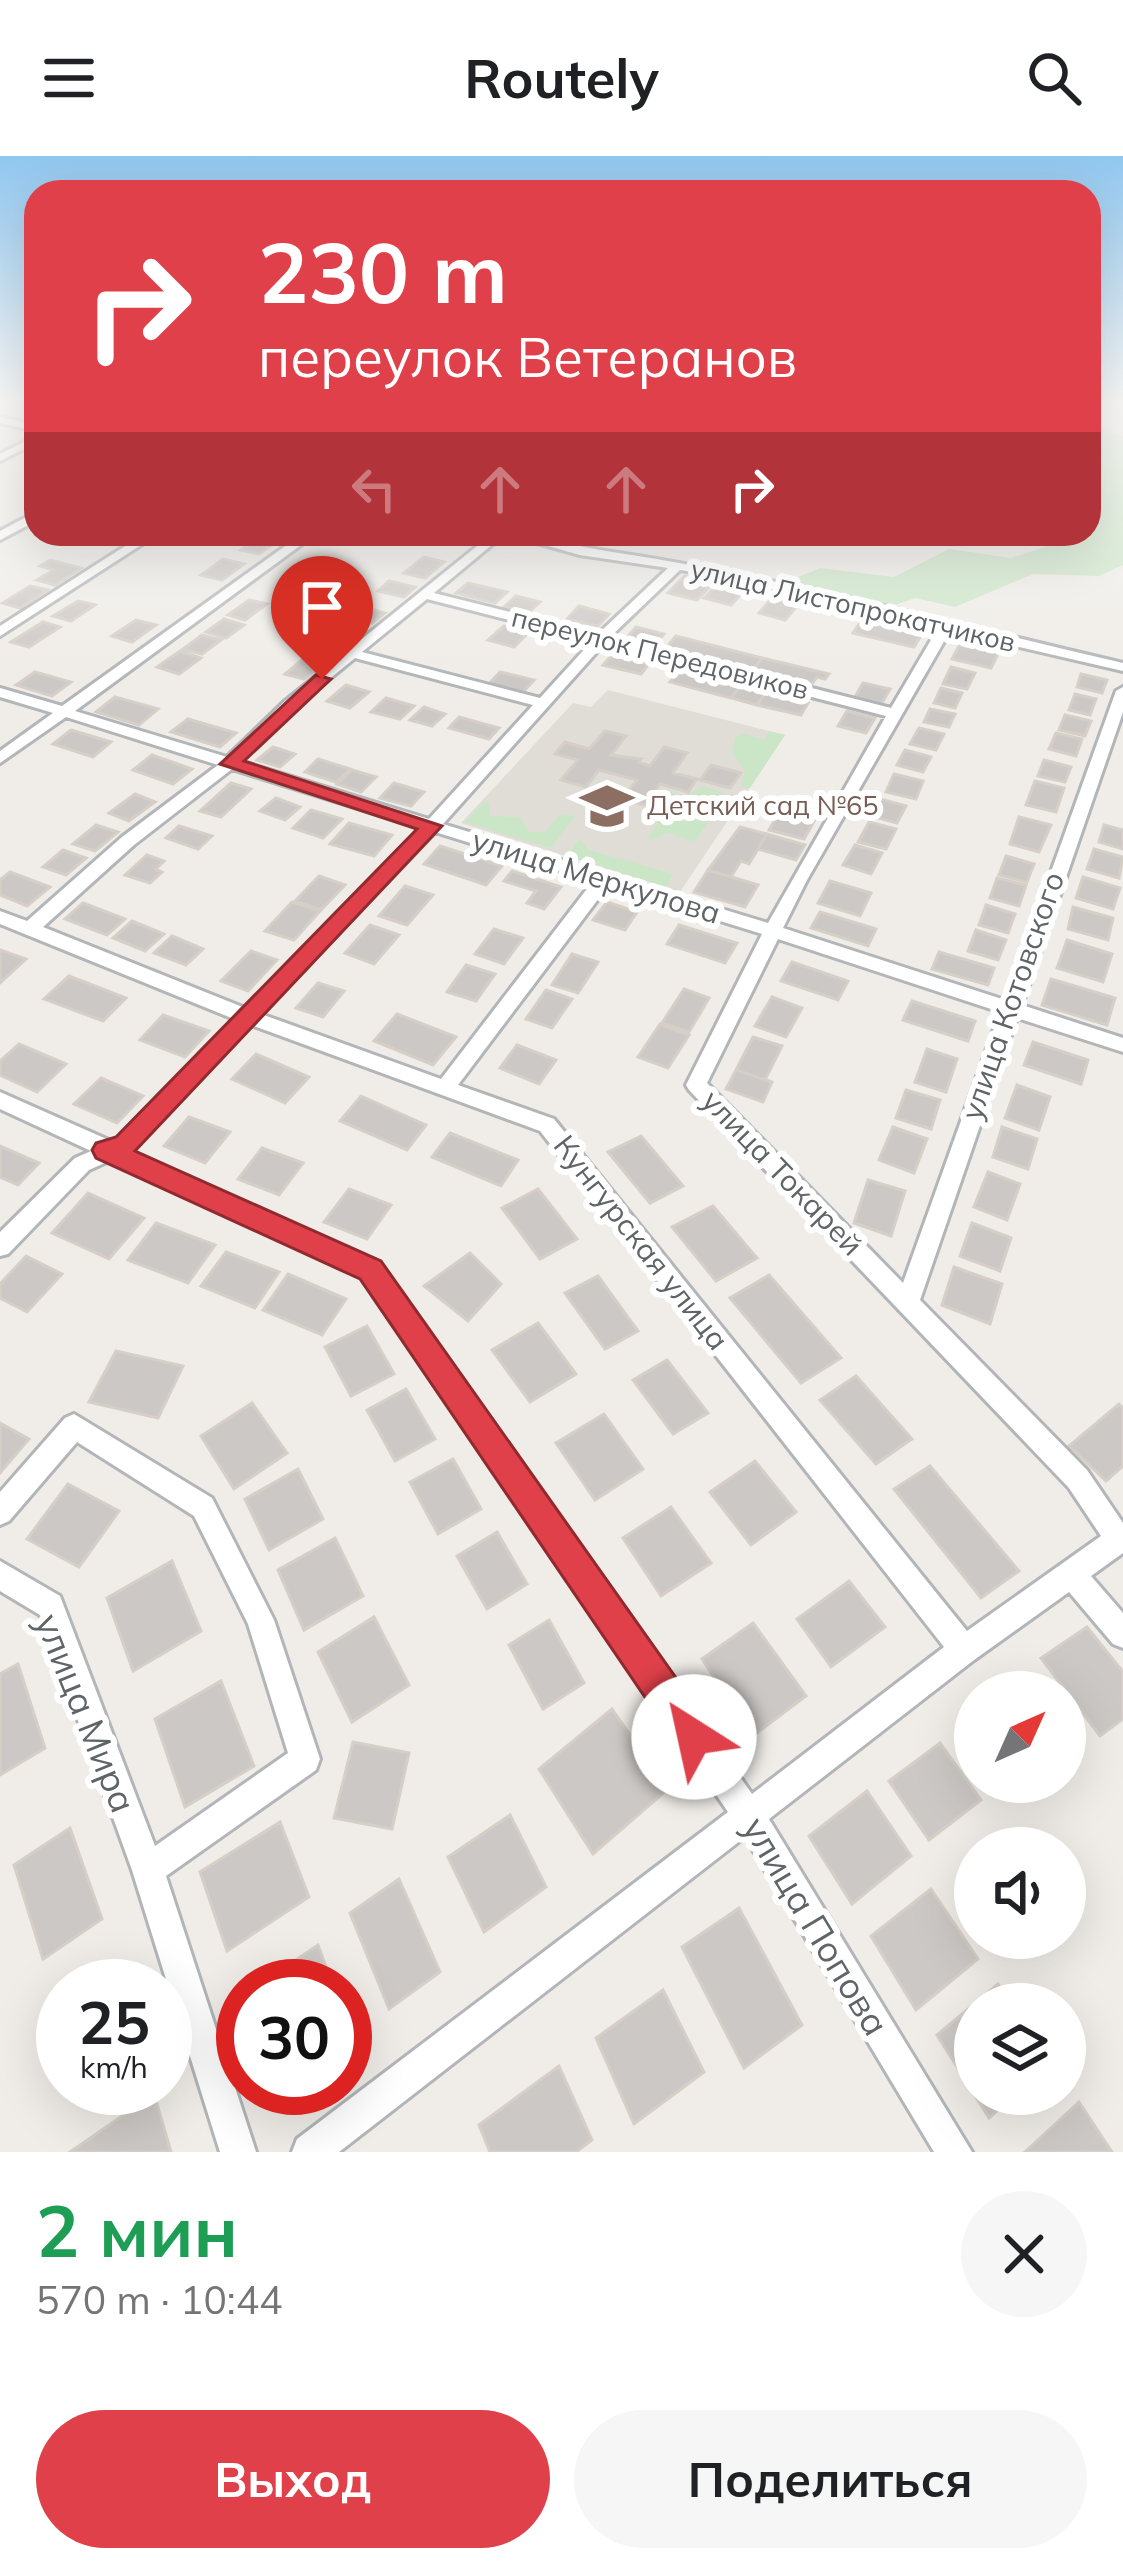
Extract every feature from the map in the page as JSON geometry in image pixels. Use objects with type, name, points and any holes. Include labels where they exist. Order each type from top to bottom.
[{"type":"street","points":[[0,632],[133,546]]},
{"type":"street","points":[[0,758],[294,546]]},
{"type":"street","points":[[31,928],[128,841],[230,764],[290,704],[485,546]]},
{"type":"street","name":"улица Листопрокатчиков","points":[[560,546],[677,566],[1123,667]]},
{"type":"street","points":[[0,1247],[82,1164],[125,1144],[251,1018],[600,640],[677,566]]},
{"type":"street","name":"переулок Передовиков","points":[[426,595],[893,713]]},
{"type":"street","name":"улица Токарей","points":[[945,628],[798,880],[696,1085],[1078,1479],[1121,1538]]},
{"type":"street","points":[[354,654],[542,704]]},
{"type":"street","name":"улица Котовского","points":[[907,1303],[1123,691]]},
{"type":"street","name":"улица Меркулова","points":[[0,692],[776,932],[1123,1045]]},
{"type":"street","points":[[447,1085],[603,880]]},
{"type":"street","name":"Кунгурская улица","points":[[0,916],[251,1018],[447,1085],[547,1125],[964,1650]]},
{"type":"street","name":"улица Попова","points":[[0,1100],[371,1270],[748,1814],[954,2152]]},
{"type":"street","points":[[0,1511],[74,1426],[203,1507],[260,1620],[305,1759],[148,1870]]},
{"type":"street","points":[[310,2152],[964,1650],[1121,1538]]},
{"type":"street","points":[[1072,1574],[1123,1634]]},
{"type":"street","name":"улица Мира","points":[[0,1575],[50,1606],[148,1870],[238,2152]]},
{"type":"shaded area","name":"Детский сад №65","points":[[608,690],[785,735],[680,892],[461,823],[573,703],[591,707]]},
{"type":"green space","points":[[1101,493],[1123,493],[1123,565],[1099,576],[1033,574],[955,607],[915,598],[890,607],[800,587],[798,577],[821,568],[894,577],[949,549],[1011,558],[1048,546],[1101,546]]},
{"type":"green space","points":[[769,731],[785,735],[750,788],[740,787],[745,771],[732,753],[735,738],[744,733],[765,740]]},
{"type":"green space","points":[[704,786],[737,799],[721,804],[694,842],[669,833],[646,841],[669,806],[659,797],[665,790],[684,796]]},
{"type":"green space","points":[[484,802],[490,802],[490,816],[520,817],[530,832],[545,832],[560,814],[575,816],[551,848],[464,822]]},
{"type":"green space","points":[[580,839],[589,850],[673,874],[666,887],[566,856]]},
{"type":"building","points":[[247,546],[270,546],[259,554],[241,550]]},
{"type":"building","points":[[424,557],[444,562],[425,578],[404,573]]},
{"type":"building","points":[[223,559],[244,564],[222,580],[201,575]]},
{"type":"building","points":[[50,560],[81,568],[55,585],[37,580],[54,570],[40,566]]},
{"type":"building","points":[[685,576],[713,583],[697,600],[668,593]]},
{"type":"building","points":[[389,581],[415,587],[404,597],[378,591]]},
{"type":"building","points":[[468,583],[507,592],[495,603],[456,593]]},
{"type":"building","points":[[718,584],[745,590],[731,605],[704,598]]},
{"type":"building","points":[[30,586],[47,590],[20,608],[3,603]]},
{"type":"building","points":[[516,596],[540,602],[528,613],[504,607]]},
{"type":"building","points":[[772,598],[798,605],[785,620],[759,613]]},
{"type":"building","points":[[249,600],[267,604],[245,620],[228,615]]},
{"type":"building","points":[[78,601],[95,605],[71,621],[53,616]]},
{"type":"building","points":[[361,606],[385,613],[372,623],[347,616]]},
{"type":"building","points":[[579,606],[609,614],[598,626],[567,619]]},
{"type":"building","points":[[224,619],[244,625],[226,638],[206,632]]},
{"type":"building","points":[[136,620],[156,625],[132,642],[112,636]]},
{"type":"building","points":[[861,621],[922,634],[914,647],[853,633]]},
{"type":"building","points":[[43,622],[60,627],[29,647],[11,642]]},
{"type":"building","points":[[341,625],[364,631],[350,642],[328,637]]},
{"type":"building","points":[[504,626],[529,632],[514,647],[488,640]]},
{"type":"building","points":[[636,627],[664,634],[653,647],[625,640]]},
{"type":"building","points":[[202,635],[221,640],[202,654],[183,649]]},
{"type":"building","points":[[676,636],[762,658],[752,671],[665,649]]},
{"type":"building","points":[[960,644],[999,652],[991,668],[952,659]]},
{"type":"building","points":[[180,651],[201,658],[179,674],[157,667]]},
{"type":"building","points":[[308,655],[327,660],[304,679],[285,674]]},
{"type":"building","points":[[612,655],[649,664],[641,674],[603,665]]},
{"type":"building","points":[[762,658],[829,674],[825,679],[817,677],[811,685],[752,671]]},
{"type":"building","points":[[951,667],[975,673],[967,689],[943,684]]},
{"type":"building","points":[[680,670],[740,686],[731,698],[670,682]]},
{"type":"building","points":[[35,672],[71,682],[52,696],[16,685]]},
{"type":"building","points":[[500,672],[534,680],[523,692],[489,684]]},
{"type":"building","points":[[1081,674],[1107,680],[1102,693],[1077,687]]},
{"type":"building","points":[[863,683],[890,689],[882,703],[855,697]]},
{"type":"building","points":[[346,685],[369,692],[350,708],[327,701]]},
{"type":"building","points":[[740,686],[766,692],[757,705],[731,698]]},
{"type":"building","points":[[941,688],[962,693],[955,708],[934,703]]},
{"type":"building","points":[[766,692],[808,703],[801,715],[757,705]]},
{"type":"building","points":[[1075,694],[1096,699],[1090,715],[1069,710]]},
{"type":"building","points":[[115,697],[158,709],[139,725],[96,712]]},
{"type":"building","points":[[386,698],[414,706],[400,719],[371,712]]},
{"type":"building","points":[[424,707],[445,714],[432,726],[410,720]]},
{"type":"building","points":[[930,709],[955,714],[949,727],[924,722]]},
{"type":"building","points":[[847,711],[875,718],[866,733],[838,726]]},
{"type":"building","points":[[1065,715],[1091,721],[1085,736],[1059,730]]},
{"type":"building","points":[[459,717],[499,728],[489,739],[449,728]]},
{"type":"building","points":[[188,719],[236,733],[220,747],[171,732]]},
{"type":"building","points":[[919,728],[944,734],[936,750],[910,744]]},
{"type":"building","points":[[71,730],[111,742],[93,757],[53,744]]},
{"type":"building","points":[[605,731],[626,736],[611,755],[641,759],[638,762],[650,766],[664,747],[687,753],[673,773],[697,779],[688,792],[660,784],[645,805],[622,799],[637,780],[599,770],[586,787],[561,780],[578,760],[555,754],[565,742],[589,749]]},
{"type":"building","points":[[1056,733],[1082,739],[1076,756],[1049,749]]},
{"type":"building","points":[[273,747],[295,754],[280,767],[257,760]]},
{"type":"building","points":[[905,750],[931,757],[923,772],[897,765]]},
{"type":"building","points":[[152,755],[192,769],[173,784],[133,770]]},
{"type":"building","points":[[318,759],[350,769],[336,782],[305,772]]},
{"type":"building","points":[[1044,760],[1071,767],[1065,782],[1038,776]]},
{"type":"building","points":[[711,765],[741,773],[730,788],[700,780]]},
{"type":"building","points":[[352,770],[376,777],[361,792],[337,784]]},
{"type":"building","points":[[894,774],[923,781],[916,799],[886,792]]},
{"type":"building","points":[[1035,781],[1064,788],[1056,812],[1026,805]]},
{"type":"building","points":[[231,783],[251,789],[221,817],[200,811]]},
{"type":"building","points":[[394,783],[424,792],[411,806],[380,798]]},
{"type":"building","points":[[135,794],[155,802],[129,821],[109,813]]},
{"type":"building","points":[[276,798],[300,807],[285,820],[260,811]]},
{"type":"building","points":[[880,799],[906,806],[897,823],[871,816]]},
{"type":"building","points":[[779,800],[820,811],[804,839],[769,830],[779,813],[773,811]]},
{"type":"building","points":[[311,810],[342,819],[323,838],[293,828]]},
{"type":"building","points":[[1019,817],[1051,825],[1039,852],[1010,844]]},
{"type":"building","points":[[869,822],[896,829],[886,849],[858,842]]},
{"type":"building","points":[[349,823],[392,835],[374,856],[330,844]]},
{"type":"building","points":[[96,825],[118,832],[95,851],[73,844]]},
{"type":"building","points":[[1104,825],[1123,830],[1123,849],[1099,842]]},
{"type":"building","points":[[179,826],[212,836],[198,849],[166,838]]},
{"type":"building","points":[[740,827],[767,834],[749,864],[741,861],[731,877],[708,870]]},
{"type":"building","points":[[767,834],[805,845],[796,860],[758,849]]},
{"type":"building","points":[[855,845],[882,853],[871,874],[843,865]]},
{"type":"building","points":[[440,846],[502,866],[486,885],[424,864]]},
{"type":"building","points":[[1094,849],[1123,857],[1119,878],[1087,869]]},
{"type":"building","points":[[63,850],[86,858],[66,875],[43,867]]},
{"type":"building","points":[[147,855],[164,861],[156,869],[162,872],[150,883],[125,875]]},
{"type":"building","points":[[1006,856],[1034,864],[1027,882],[999,875]]},
{"type":"building","points":[[708,870],[758,885],[745,907],[694,892]]},
{"type":"building","points":[[512,871],[561,887],[544,909],[527,903],[536,891],[504,881]]},
{"type":"building","points":[[10,872],[50,887],[27,906],[0,895],[0,880]]},
{"type":"building","points":[[319,876],[345,885],[321,910],[295,901]]},
{"type":"building","points":[[1083,877],[1120,888],[1113,909],[1076,898]]},
{"type":"building","points":[[997,878],[1026,885],[1019,906],[990,898]]},
{"type":"building","points":[[830,881],[871,893],[860,916],[818,903]]},
{"type":"building","points":[[405,886],[433,895],[407,925],[379,916]]},
{"type":"building","points":[[292,902],[320,911],[294,940],[265,931]]},
{"type":"building","points":[[607,902],[637,912],[625,930],[593,920]]},
{"type":"building","points":[[83,903],[125,919],[107,935],[65,919]]},
{"type":"building","points":[[986,905],[1015,914],[1008,933],[979,925]]},
{"type":"building","points":[[1073,907],[1113,918],[1108,940],[1068,929]]},
{"type":"building","points":[[820,912],[876,929],[868,946],[811,928]]},
{"type":"building","points":[[132,921],[164,934],[145,951],[113,938]]},
{"type":"building","points":[[370,925],[399,935],[374,964],[345,953]]},
{"type":"building","points":[[679,925],[737,943],[725,963],[667,944]]},
{"type":"building","points":[[494,929],[523,938],[504,964],[475,954]]},
{"type":"building","points":[[976,930],[1006,940],[998,960],[968,951]]},
{"type":"building","points":[[172,936],[203,949],[186,965],[154,953]]},
{"type":"building","points":[[1067,940],[1112,954],[1103,982],[1057,968]]},
{"type":"building","points":[[0,950],[26,959],[0,983]]},
{"type":"building","points":[[251,951],[277,960],[248,991],[221,981]]},
{"type":"building","points":[[939,952],[994,968],[988,985],[932,969]]},
{"type":"building","points":[[572,954],[598,962],[578,993],[552,985]]},
{"type":"building","points":[[792,962],[848,981],[838,1000],[781,981]]},
{"type":"building","points":[[466,965],[495,974],[476,1001],[447,992]]},
{"type":"building","points":[[69,976],[126,998],[103,1021],[44,999]]},
{"type":"building","points":[[1051,979],[1115,998],[1107,1025],[1042,1005]]},
{"type":"building","points":[[318,983],[344,991],[323,1017],[296,1008]]},
{"type":"building","points":[[684,989],[709,998],[689,1032],[662,1023]]},
{"type":"building","points":[[546,990],[572,999],[552,1028],[526,1019]]},
{"type":"building","points":[[772,997],[802,1008],[786,1037],[755,1026]]},
{"type":"building","points":[[912,1001],[975,1021],[968,1041],[903,1020]]},
{"type":"building","points":[[397,1014],[456,1037],[433,1065],[374,1041]]},
{"type":"building","points":[[163,1015],[209,1031],[185,1057],[140,1040]]},
{"type":"building","points":[[660,1024],[689,1035],[668,1068],[638,1057]]},
{"type":"building","points":[[753,1037],[782,1046],[765,1080],[736,1070]]},
{"type":"building","points":[[1033,1042],[1088,1060],[1081,1084],[1024,1065]]},
{"type":"building","points":[[19,1044],[66,1064],[37,1092],[0,1075],[0,1061]]},
{"type":"building","points":[[517,1045],[556,1060],[539,1084],[500,1068]]},
{"type":"building","points":[[927,1049],[957,1059],[946,1092],[915,1082]]},
{"type":"building","points":[[256,1054],[309,1077],[285,1103],[232,1079]]},
{"type":"building","points":[[736,1070],[772,1082],[763,1102],[726,1089]]},
{"type":"building","points":[[101,1078],[143,1096],[117,1123],[74,1104]]},
{"type":"building","points":[[1017,1085],[1050,1097],[1039,1130],[1005,1118]]},
{"type":"building","points":[[906,1090],[940,1100],[931,1129],[896,1118]]},
{"type":"building","points":[[361,1096],[426,1125],[407,1150],[340,1121]]},
{"type":"building","points":[[189,1117],[230,1132],[205,1163],[164,1146]]},
{"type":"building","points":[[893,1127],[927,1139],[914,1173],[879,1160]]},
{"type":"building","points":[[1002,1127],[1037,1139],[1028,1169],[993,1157]]},
{"type":"building","points":[[450,1133],[518,1160],[501,1186],[432,1157]]},
{"type":"building","points":[[641,1136],[683,1186],[650,1203],[608,1152]]},
{"type":"building","points":[[0,1146],[39,1163],[18,1185],[0,1177]]},
{"type":"building","points":[[262,1148],[303,1163],[279,1195],[238,1179]]},
{"type":"building","points":[[988,1172],[1020,1184],[1007,1220],[974,1207]]},
{"type":"building","points":[[868,1180],[905,1191],[891,1236],[854,1223]]},
{"type":"building","points":[[349,1189],[391,1205],[367,1239],[324,1222]]},
{"type":"building","points":[[538,1189],[577,1239],[540,1259],[502,1208]]},
{"type":"building","points":[[88,1193],[144,1218],[109,1259],[52,1233]]},
{"type":"building","points":[[713,1206],[757,1258],[716,1281],[672,1227]]},
{"type":"building","points":[[156,1223],[215,1245],[188,1283],[128,1260]]},
{"type":"building","points":[[972,1223],[1011,1238],[1000,1271],[960,1256]]},
{"type":"building","points":[[226,1252],[279,1272],[255,1308],[201,1286]]},
{"type":"building","points":[[470,1253],[501,1284],[468,1321],[424,1286]]},
{"type":"building","points":[[26,1256],[62,1274],[27,1312],[0,1298],[0,1284]]},
{"type":"building","points":[[954,1267],[1002,1284],[990,1324],[942,1305]]},
{"type":"building","points":[[288,1274],[346,1299],[322,1335],[263,1310]]},
{"type":"building","points":[[769,1275],[841,1358],[801,1383],[730,1298]]},
{"type":"building","points":[[598,1276],[638,1331],[605,1349],[565,1293]]},
{"type":"building","points":[[538,1323],[576,1374],[530,1402],[492,1350]]},
{"type":"building","points":[[367,1326],[394,1374],[351,1396],[325,1347]]},
{"type":"building","points":[[116,1351],[183,1366],[158,1418],[89,1402]]},
{"type":"building","points":[[667,1360],[708,1413],[673,1434],[633,1380]]},
{"type":"building","points":[[856,1376],[912,1439],[876,1464],[820,1400]]},
{"type":"building","points":[[406,1389],[435,1439],[395,1461],[367,1410]]},
{"type":"building","points":[[252,1403],[287,1453],[234,1489],[201,1436]]},
{"type":"building","points":[[1119,1404],[1123,1408],[1123,1466],[1106,1481],[1069,1446]]},
{"type":"building","points":[[604,1414],[643,1469],[595,1500],[556,1443]]},
{"type":"building","points":[[0,1423],[29,1439],[0,1473]]},
{"type":"building","points":[[453,1459],[481,1509],[438,1534],[410,1482]]},
{"type":"building","points":[[755,1461],[796,1512],[751,1545],[710,1492]]},
{"type":"building","points":[[930,1466],[1019,1571],[981,1598],[894,1489]]},
{"type":"building","points":[[298,1469],[323,1519],[269,1550],[245,1499]]},
{"type":"building","points":[[68,1484],[119,1511],[79,1567],[27,1539]]},
{"type":"building","points":[[671,1507],[711,1563],[661,1596],[623,1538]]},
{"type":"building","points":[[497,1532],[527,1584],[487,1609],[457,1556]]},
{"type":"building","points":[[335,1538],[363,1596],[304,1630],[278,1570]]},
{"type":"building","points":[[172,1561],[201,1631],[133,1671],[107,1598]]},
{"type":"building","points":[[849,1581],[885,1627],[831,1667],[797,1619]]},
{"type":"building","points":[[374,1617],[409,1685],[352,1722],[318,1652]]},
{"type":"building","points":[[549,1620],[584,1683],[543,1709],[509,1645]]},
{"type":"building","points":[[753,1623],[806,1696],[753,1736],[702,1659]]},
{"type":"building","points":[[1087,1627],[1123,1672],[1123,1719],[1100,1736],[1086,1717],[1086,1671],[1051,1671],[1041,1658]]},
{"type":"building","points":[[18,1664],[45,1748],[0,1775],[0,1674]]},
{"type":"building","points":[[221,1681],[254,1766],[185,1807],[155,1719]]},
{"type":"building","points":[[612,1709],[668,1789],[593,1854],[539,1769]]},
{"type":"building","points":[[353,1742],[409,1753],[392,1829],[334,1818]]},
{"type":"building","points":[[940,1743],[954,1762],[954,1803],[977,1803],[929,1840],[889,1781]]},
{"type":"building","points":[[867,1791],[911,1856],[852,1904],[809,1836]]},
{"type":"building","points":[[510,1815],[546,1887],[484,1932],[448,1857]]},
{"type":"building","points":[[280,1822],[309,1897],[227,1951],[200,1872]]},
{"type":"building","points":[[70,1828],[102,1919],[43,1959],[14,1865]]},
{"type":"building","points":[[399,1879],[440,1972],[389,2009],[350,1913]]},
{"type":"building","points":[[931,1889],[954,1923],[954,1959],[978,1959],[916,2010],[871,1936]]},
{"type":"building","points":[[739,1908],[802,2025],[744,2068],[682,1947]]},
{"type":"building","points":[[318,1945],[323,1959],[297,1959]]},
{"type":"building","points":[[663,1990],[704,2072],[634,2124],[596,2038]]},
{"type":"building","points":[[954,2021],[954,2062],[937,2035]]},
{"type":"building","points":[[559,2066],[592,2140],[576,2152],[490,2152],[479,2125]]},
{"type":"building","points":[[1086,2113],[1112,2152],[1025,2152],[1065,2115]]},
{"type":"building","points":[[124,2115],[160,2115],[171,2152],[70,2152]]},
{"type":"place","name":"Детский сад №65","points":[[607,806]]},
{"type":"route","points":[[322,679],[230,764],[431,826],[125,1144],[106,1150],[371,1270],[694,1737]]}]
